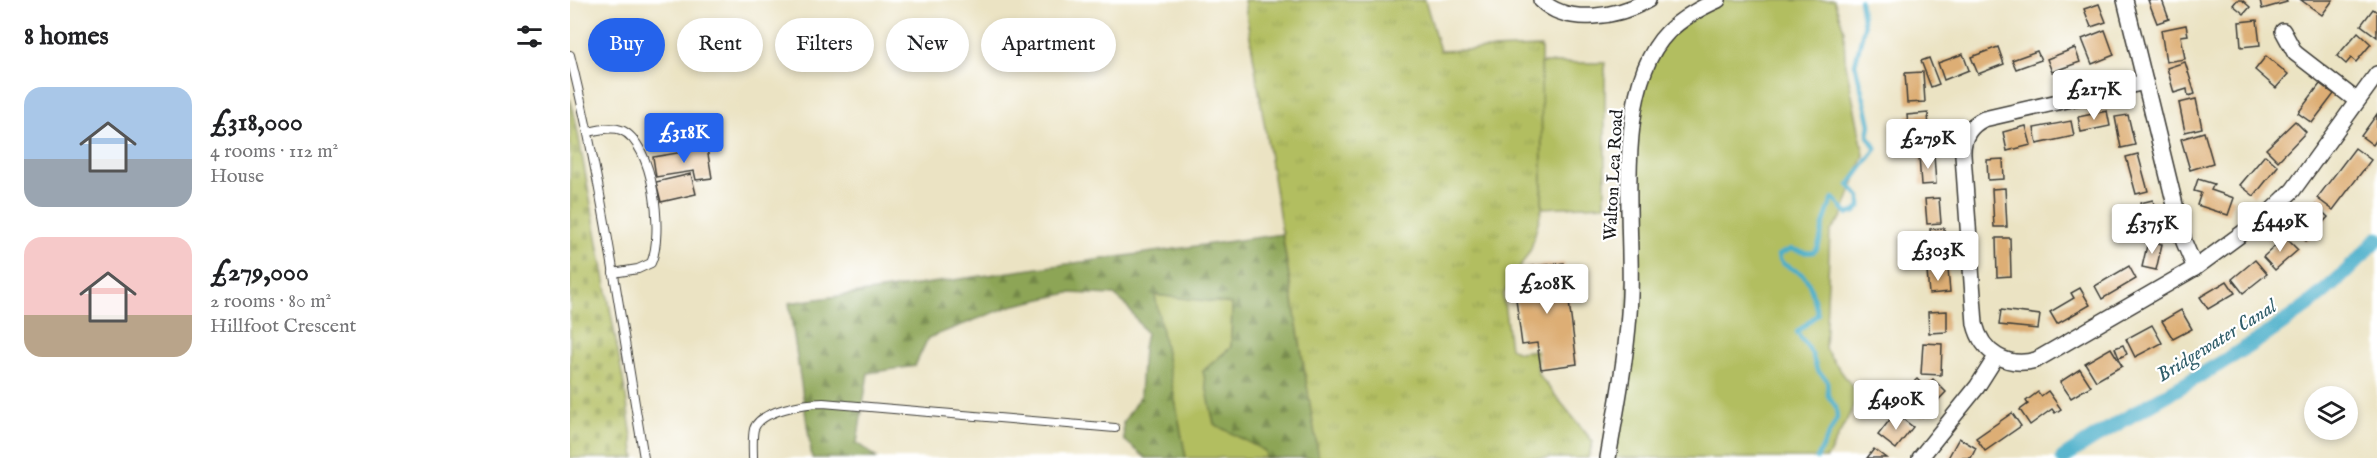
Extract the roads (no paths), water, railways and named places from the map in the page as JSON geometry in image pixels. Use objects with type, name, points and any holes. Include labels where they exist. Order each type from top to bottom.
[{"type":"street","points":[[1541,0],[1557,13],[1582,15],[1619,12],[1648,0]]},
{"type":"street","name":"Walton Lea Road","points":[[1608,458],[1625,351],[1629,307],[1628,195],[1631,142],[1638,90],[1652,56],[1667,33],[1683,18],[1718,0]]},
{"type":"street","points":[[2125,0],[2184,242],[2195,268]]},
{"type":"street","points":[[2283,31],[2295,53],[2356,100]]},
{"type":"street","points":[[2145,82],[1984,119],[1976,123],[1966,134],[1963,155],[1975,324],[1981,340],[1996,357],[2020,363],[2036,360],[2195,268],[2283,201],[2377,74]]},
{"type":"street","points":[[1920,458],[1977,387],[1996,357]]},
{"type":"lane","points":[[570,55],[588,132],[644,458]]},
{"type":"lane","points":[[588,132],[609,128],[620,129],[636,141],[644,157],[653,196],[657,235],[655,254],[651,263],[638,269],[613,273]]},
{"type":"lane","points":[[753,458],[754,429],[757,424],[787,408],[808,403],[1115,428]]},
{"type":"waterway","points":[[1817,458],[1837,418],[1836,407],[1828,396],[1827,380],[1817,370],[1812,354],[1797,332],[1818,314],[1811,289],[1807,279],[1782,263],[1778,255],[1791,249],[1808,253],[1816,250],[1833,198],[1848,214],[1860,207],[1860,197],[1849,185],[1876,149],[1868,136],[1870,125],[1855,64],[1864,27],[1860,0]]},
{"type":"waterway","name":"Bridgewater Canal","points":[[2063,458],[2268,333],[2344,274],[2377,239]]}]
